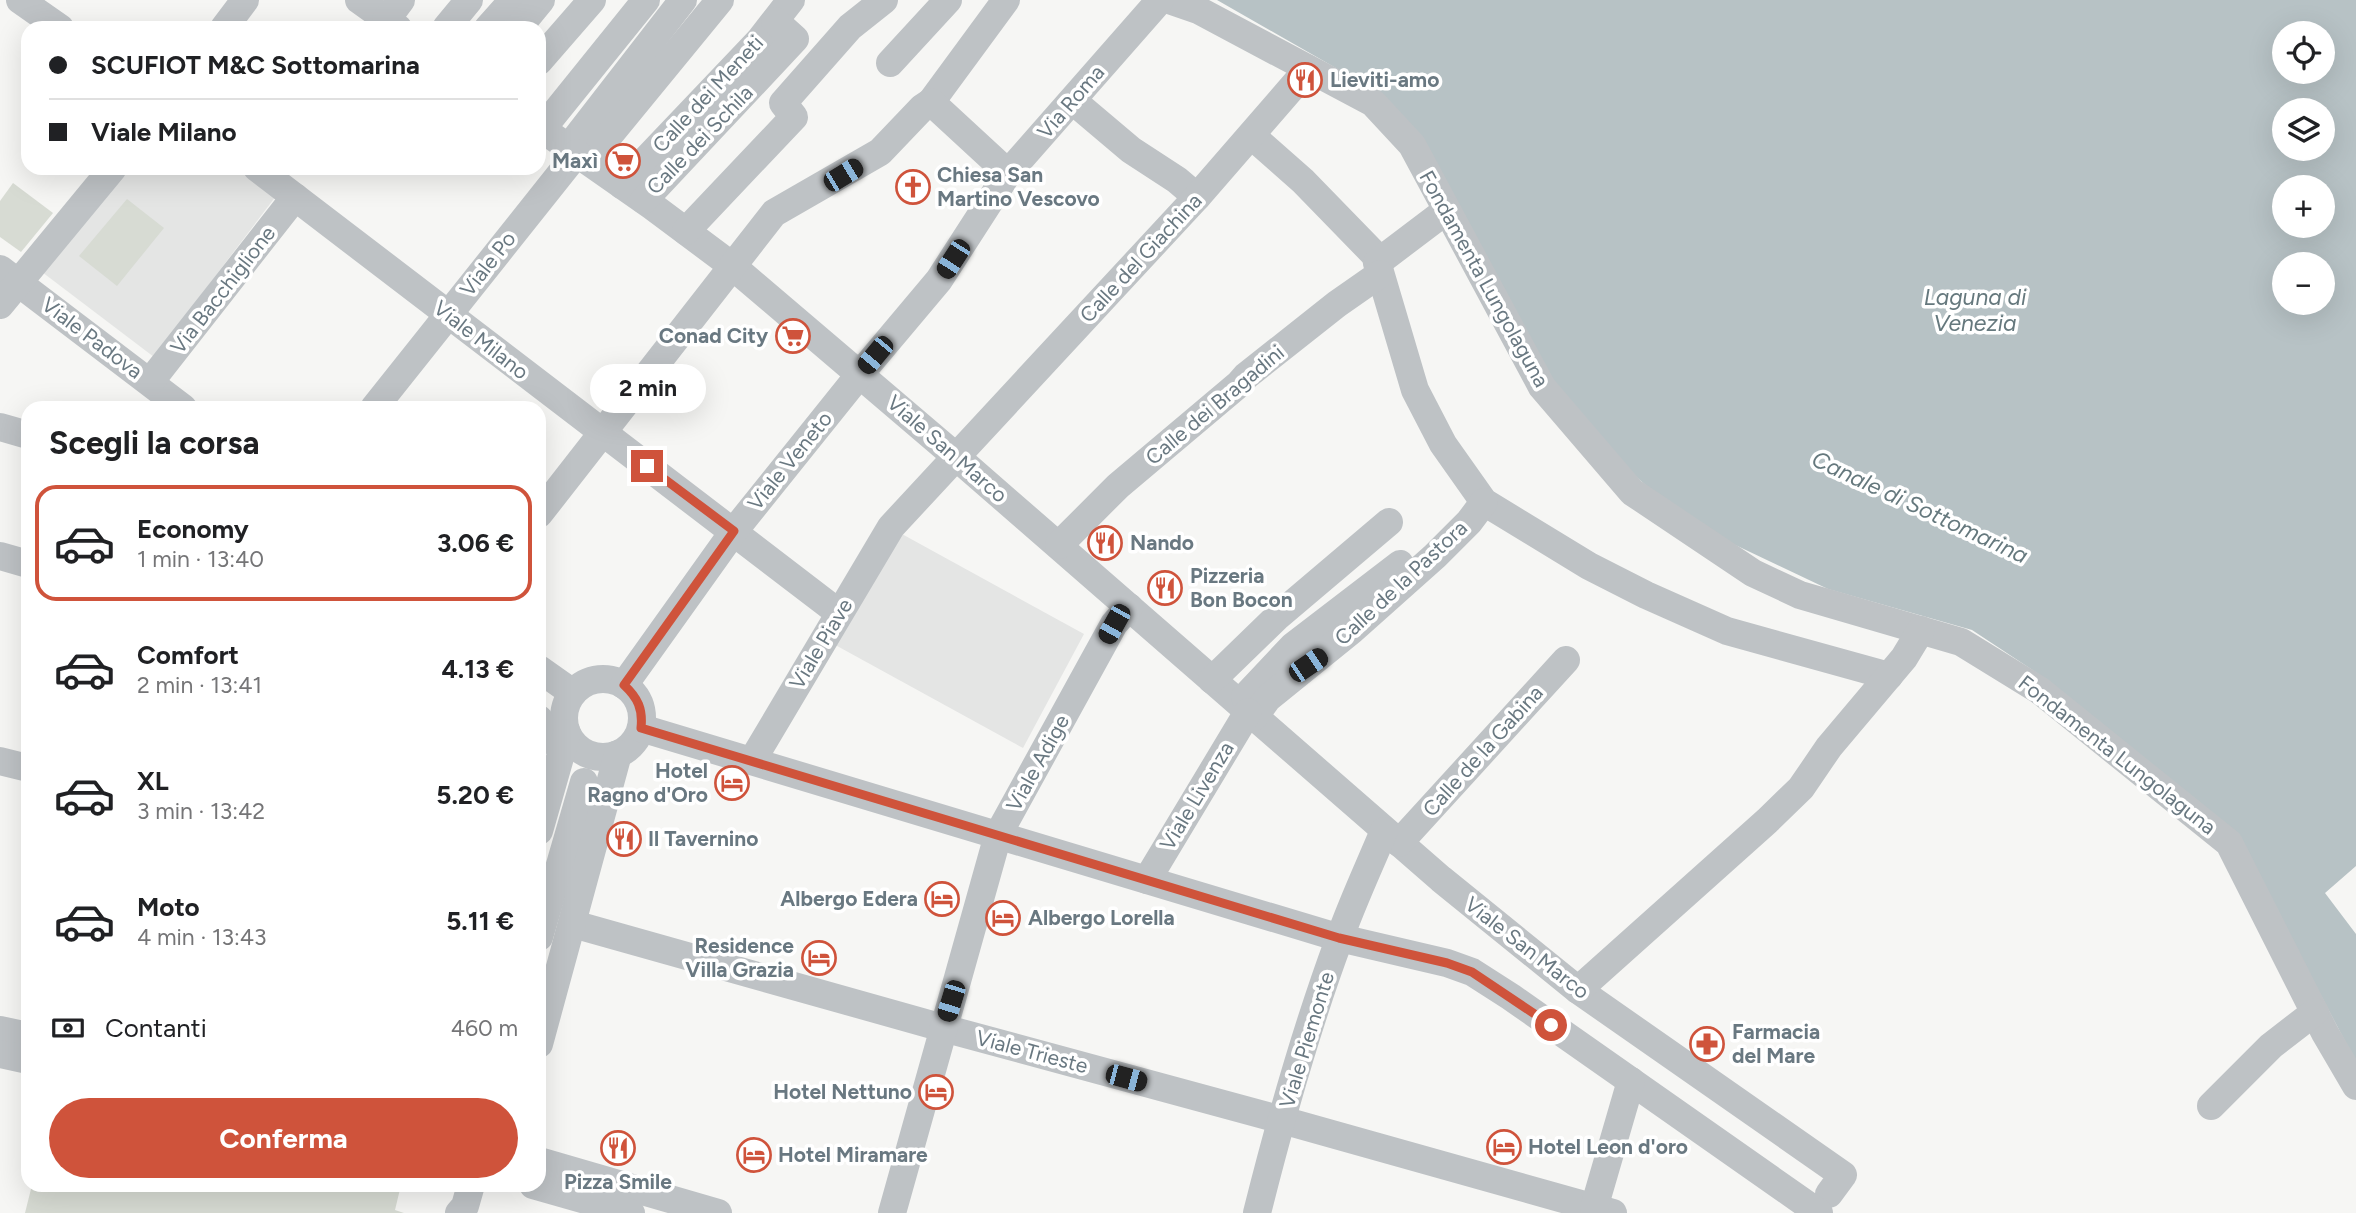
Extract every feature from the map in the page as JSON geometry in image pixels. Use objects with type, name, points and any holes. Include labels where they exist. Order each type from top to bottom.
[{"type":"street","points":[[20,0],[50,21]]},
{"type":"street","points":[[229,21],[244,0]]},
{"type":"street","points":[[359,0],[395,16]]},
{"type":"street","points":[[452,21],[469,0]]},
{"type":"street","points":[[494,21],[513,0]]},
{"type":"street","points":[[524,21],[541,0]]},
{"type":"street","points":[[546,53],[592,0]]},
{"type":"street","points":[[546,121],[646,0]]},
{"type":"street","points":[[578,154],[683,0]]},
{"type":"street","points":[[578,154],[720,0]]},
{"type":"street","points":[[685,231],[794,117],[783,103],[850,27],[884,0]]},
{"type":"street","points":[[890,63],[949,0],[964,20],[982,33]]},
{"type":"street","points":[[546,505],[731,265],[775,213],[880,152],[931,102],[1006,0]]},
{"type":"street","name":"Via Roma","points":[[860,374],[939,280],[1008,173],[1160,0]]},
{"type":"street","name":"Fondamenta Lungolaguna","points":[[1170,0],[1198,10],[1373,103],[1412,145],[1542,387],[1632,492],[1754,573],[1800,595],[1961,642],[2039,690],[2229,843],[2356,1086]]},
{"type":"street","name":"Calle dei Meneti","points":[[633,192],[785,8]]},
{"type":"street","name":"Calle del Giachina","points":[[891,527],[1197,197],[1308,69]]},
{"type":"street","points":[[1073,101],[1131,150],[1177,180],[1197,197]]},
{"type":"street","points":[[931,102],[1008,173]]},
{"type":"street","name":"Viale San Marco","points":[[546,132],[633,192],[731,265],[860,374],[959,451],[1059,545],[1247,711],[1441,879],[1578,990],[1843,1175],[1824,1204],[1631,1081],[1472,972],[1447,963],[1339,938],[641,728]]},
{"type":"street","points":[[1252,136],[1303,181],[1375,255],[1415,390],[1443,444],[1484,502],[1589,566],[1727,631],[1889,676]]},
{"type":"street","name":"Viale Po","points":[[380,401],[578,154]]},
{"type":"street","points":[[0,305],[9,276],[106,175]]},
{"type":"street","name":"Viale Milano","points":[[266,175],[839,612]]},
{"type":"street","name":"Via Bacchiglione","points":[[150,382],[295,197]]},
{"type":"street","name":"Calle dei Bragadini","points":[[1059,545],[1118,486],[1447,210]]},
{"type":"street","name":"Viale Padova","points":[[9,276],[174,401]]},
{"type":"street","name":"Viale Veneto","points":[[624,685],[734,531],[860,374]]},
{"type":"street","points":[[0,427],[21,433]]},
{"type":"street","name":"Calle de la Pastora","points":[[1247,711],[1268,698],[1342,639],[1432,559],[1469,522],[1484,502]]},
{"type":"street","points":[[1212,680],[1278,616],[1389,522]]},
{"type":"street","name":"Viale Piave","points":[[752,761],[891,527]]},
{"type":"street","points":[[0,556],[21,562]]},
{"type":"street","name":"Viale Adige","points":[[892,1213],[999,835],[1114,624],[1129,607]]},
{"type":"street","points":[[1578,990],[1801,788],[1829,747],[1904,658],[1921,630]]},
{"type":"street","name":"Calle de la Gabina","points":[[1392,837],[1566,660]]},
{"type":"street","points":[[546,674],[573,693]]},
{"type":"street","points":[[597,679],[624,685],[639,704],[642,716],[641,728],[628,748],[618,754],[603,757],[588,754],[551,731],[564,720],[566,706],[573,693],[584,684],[597,679]]},
{"type":"street","name":"Viale Livenza","points":[[1147,880],[1247,711]]},
{"type":"street","points":[[546,986],[562,829],[551,731]]},
{"type":"street","points":[[552,937],[618,754]]},
{"type":"street","points":[[0,761],[21,766]]},
{"type":"street","points":[[562,829],[583,782]]},
{"type":"street","name":"Viale Piemonte","points":[[1257,1213],[1282,1120],[1339,938],[1392,837]]},
{"type":"street","name":"Viale Trieste","points":[[552,937],[943,1028],[1604,1210]]},
{"type":"street","points":[[2211,1106],[2270,1046],[2315,1012]]},
{"type":"street","points":[[0,1030],[21,1034]]},
{"type":"street","points":[[0,1054],[21,1058]]},
{"type":"street","points":[[1604,1210],[1619,1121],[1631,1081]]},
{"type":"street","points":[[546,1163],[718,1213]]},
{"type":"street","points":[[546,1189],[631,1213]]},
{"type":"shaded area","points":[[118,175],[251,175],[276,196],[154,357],[42,272]]},
{"type":"shaded area","points":[[13,183],[53,213],[21,252],[0,237],[0,201]]},
{"type":"shaded area","points":[[127,199],[164,228],[117,286],[79,256]]},
{"type":"shaded area","points":[[891,528],[1084,634],[1023,748],[828,641]]},
{"type":"shaded area","points":[[30,1192],[399,1192],[395,1210],[404,1213],[25,1213]]},
{"type":"water","name":"Laguna di Venezia","points":[[1217,0],[2356,0],[2356,866],[2325,893],[2356,934],[2356,1062],[2267,893],[2043,677],[1972,630],[1828,589],[1689,523],[1609,453],[1534,360],[1383,95]]},
{"type":"place","name":"Lieviti-amo","points":[[1305,80]]},
{"type":"place","name":"Maxì","points":[[623,161]]},
{"type":"place","name":"Chiesa San Martino Vescovo","points":[[913,187]]},
{"type":"place","name":"Conad City","points":[[793,336]]},
{"type":"place","name":"Nando","points":[[1105,543]]},
{"type":"place","name":"Pizzeria Bon Bocon","points":[[1165,588]]},
{"type":"place","name":"Hotel Ragno d'Oro","points":[[732,783]]},
{"type":"place","name":"Il Tavernino","points":[[624,839]]},
{"type":"place","name":"Albergo Edera","points":[[942,899]]},
{"type":"place","name":"Albergo Lorella","points":[[1003,918]]},
{"type":"place","name":"Residence Villa Grazia","points":[[819,958]]},
{"type":"place","name":"Farmacia del Mare","points":[[1707,1044]]},
{"type":"place","name":"Hotel Nettuno","points":[[936,1092]]},
{"type":"place","name":"Hotel Leon d'oro","points":[[1504,1147]]},
{"type":"place","name":"Pizza Smile","points":[[618,1148]]},
{"type":"place","name":"Hotel Miramare","points":[[754,1155]]},
{"type":"route","points":[[647,466],[734,531],[624,685],[633,693],[639,704],[641,728],[1339,938],[1447,963],[1472,972],[1551,1025]]},
{"type":"water label","name":"Canale di Sottomarina","points":[[1920,507]]}]
